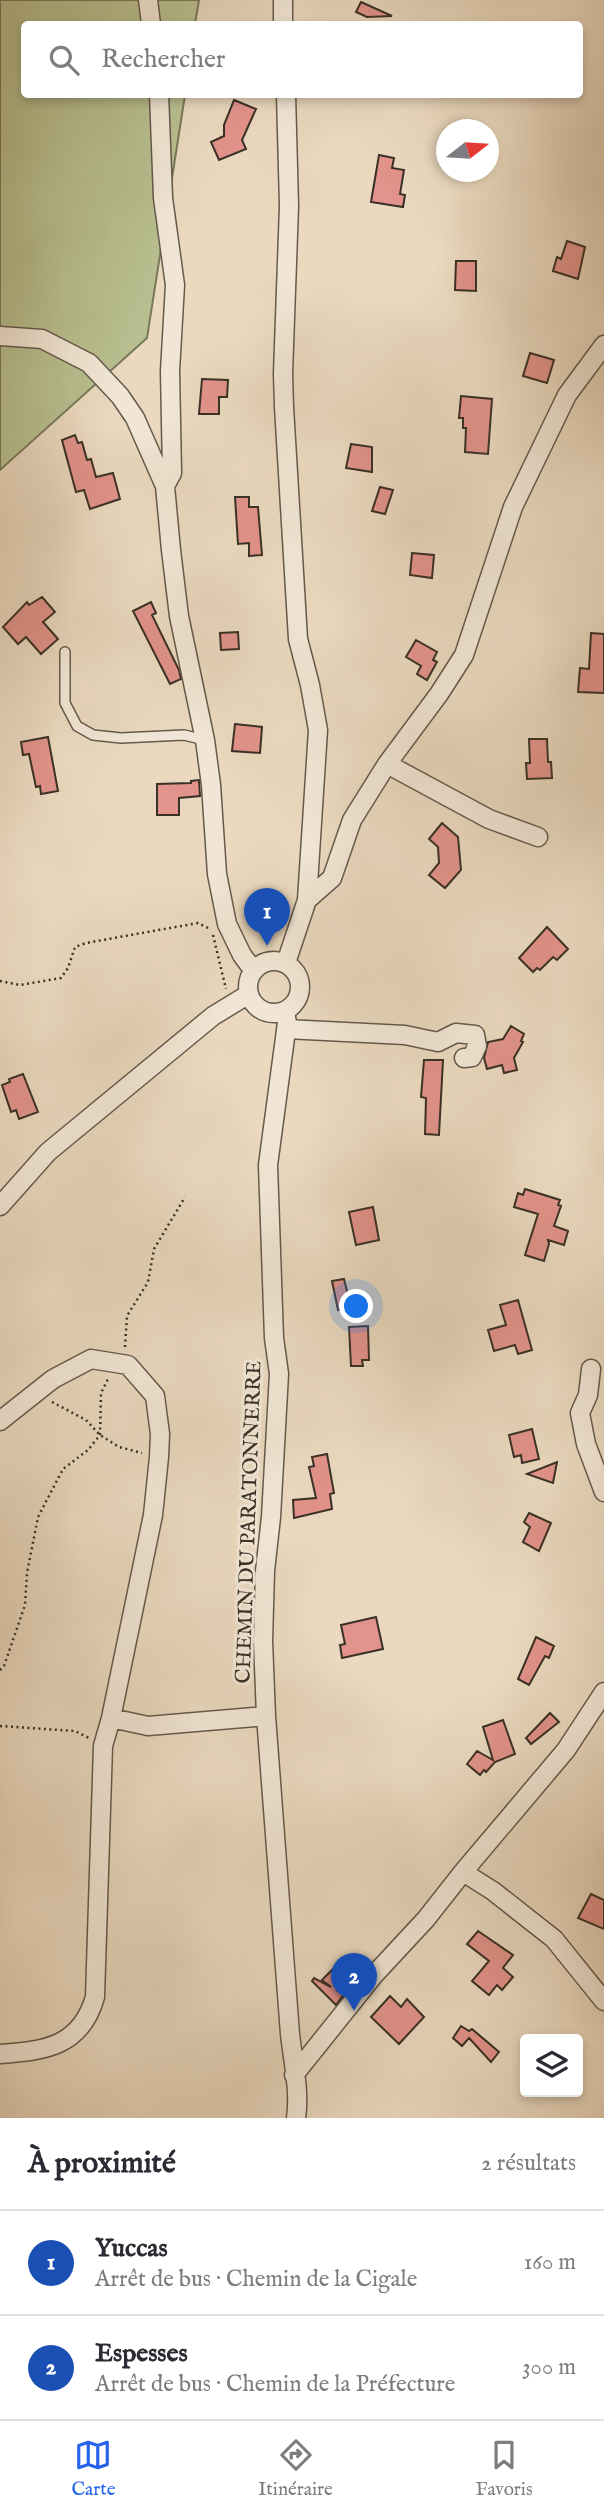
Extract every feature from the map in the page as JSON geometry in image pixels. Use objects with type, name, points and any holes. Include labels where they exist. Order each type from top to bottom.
[{"type":"street","points":[[148,0],[151,21]]},
{"type":"street","points":[[283,0],[283,21]]},
{"type":"street","points":[[159,98],[163,198],[174,285],[170,371],[172,473],[165,486]]},
{"type":"street","points":[[286,98],[289,206],[284,407],[298,639],[318,730],[307,900],[286,963]]},
{"type":"street","points":[[0,336],[42,339],[89,363],[120,396],[135,418],[165,486],[178,616],[205,740],[217,874],[227,924],[242,955],[253,970]]},
{"type":"street","points":[[307,900],[332,878],[352,820],[387,764],[464,655],[513,507],[567,395],[597,364],[604,345]]},
{"type":"street","points":[[387,764],[489,819],[538,837]]},
{"type":"street","points":[[274,960],[286,963],[296,970],[300,993],[294,1004],[285,1011],[267,1012],[253,1002],[248,981],[253,970],[262,962],[274,960]]},
{"type":"street","points":[[0,1206],[48,1152],[213,1016],[249,994]]},
{"type":"street","name":"CHEMIN DU PARATONNERRE","points":[[285,1011],[286,1029],[268,1165],[274,1338],[279,1374],[271,1517],[265,1572],[263,1642],[266,1716],[294,2075],[299,2099],[296,2118]]},
{"type":"street","points":[[286,1029],[405,1035],[438,1042],[456,1033],[475,1035],[477,1046],[472,1057],[464,1058]]},
{"type":"street","points":[[0,1421],[53,1379],[91,1359],[128,1365],[155,1396],[160,1434],[153,1515],[103,1746],[95,1997],[91,2013],[79,2029],[54,2047],[0,2054]]},
{"type":"street","points":[[591,1369],[588,1395],[580,1413],[586,1444],[604,1492]]},
{"type":"street","points":[[294,2075],[374,1975],[426,1919],[566,1750],[604,1692]]},
{"type":"street","points":[[111,1718],[148,1726],[266,1716]]},
{"type":"street","points":[[463,1872],[493,1891],[554,1939],[604,2001]]},
{"type":"lane","points":[[65,652],[65,703],[77,726],[93,735],[121,738],[184,735],[205,740]]},
{"type":"path","points":[[0,981],[20,985],[61,978],[68,968],[75,947],[198,923],[211,929],[230,1006]]},
{"type":"path","points":[[120,1356],[126,1345],[127,1316],[148,1282],[154,1249],[185,1198]]},
{"type":"path","points":[[0,1670],[4,1666],[25,1605],[27,1573],[38,1517],[63,1469],[88,1450],[100,1435],[101,1394],[113,1369]]},
{"type":"path","points":[[46,1398],[86,1420],[100,1435],[119,1447],[159,1457]]},
{"type":"path","points":[[0,1726],[75,1731],[96,1742]]},
{"type":"green space","points":[[0,0],[199,0],[196,21],[21,21],[21,98],[185,98],[147,338],[0,470]]},
{"type":"building","points":[[361,2],[392,16],[367,17],[356,12]]},
{"type":"building","points":[[234,100],[256,109],[242,140],[246,149],[219,160],[211,142],[224,136],[224,125]]},
{"type":"building","points":[[379,155],[394,158],[392,168],[404,170],[400,194],[405,195],[403,207],[371,202]]},
{"type":"building","points":[[567,241],[585,247],[578,279],[553,271],[557,257],[561,259]]},
{"type":"building","points":[[456,261],[476,261],[476,291],[455,290]]},
{"type":"building","points":[[530,353],[554,360],[547,383],[523,376]]},
{"type":"building","points":[[202,379],[228,380],[227,397],[219,397],[219,414],[199,414]]},
{"type":"building","points":[[461,396],[492,399],[488,454],[465,452],[466,428],[463,428],[463,418],[459,418]]},
{"type":"building","points":[[75,435],[78,443],[82,442],[87,460],[91,459],[96,477],[113,473],[120,499],[90,509],[84,490],[76,492],[62,440]]},
{"type":"building","points":[[351,444],[372,447],[372,472],[346,468]]},
{"type":"building","points":[[380,487],[393,490],[385,514],[372,511]]},
{"type":"building","points":[[235,497],[249,497],[249,507],[258,507],[262,555],[249,556],[249,543],[238,544]]},
{"type":"building","points":[[412,553],[434,555],[432,578],[410,575]]},
{"type":"building","points":[[42,597],[55,612],[43,622],[58,639],[41,654],[26,637],[18,644],[3,627],[27,602],[29,605]]},
{"type":"building","points":[[151,602],[156,613],[152,615],[179,670],[181,679],[170,684],[133,611]]},
{"type":"building","points":[[238,632],[239,649],[221,650],[220,633]]},
{"type":"building","points":[[591,633],[604,634],[604,693],[578,692],[580,668],[589,669]]},
{"type":"building","points":[[416,640],[437,652],[433,660],[437,662],[427,680],[417,674],[421,666],[406,657]]},
{"type":"building","points":[[235,724],[262,727],[260,753],[232,751]]},
{"type":"building","points":[[48,737],[58,791],[41,794],[40,786],[36,787],[29,754],[23,755],[21,742]]},
{"type":"building","points":[[529,739],[547,739],[552,778],[527,779],[526,763],[530,763]]},
{"type":"building","points":[[199,780],[200,796],[179,798],[179,815],[157,815],[157,784],[191,783]]},
{"type":"building","points":[[442,823],[458,837],[461,870],[445,888],[429,875],[439,863],[438,847],[429,839]]},
{"type":"building","points":[[547,927],[568,949],[557,960],[553,957],[540,970],[537,968],[533,972],[519,958]]},
{"type":"building","points":[[511,1026],[524,1034],[521,1041],[523,1042],[514,1058],[517,1070],[504,1073],[502,1065],[487,1069],[484,1058],[488,1042],[503,1039]]},
{"type":"building","points":[[424,1060],[443,1060],[439,1135],[425,1134],[426,1098],[421,1097]]},
{"type":"building","points":[[23,1074],[38,1112],[19,1119],[16,1110],[11,1112],[2,1085]]},
{"type":"building","points":[[525,1189],[560,1200],[558,1205],[561,1206],[554,1226],[568,1231],[564,1245],[548,1240],[544,1261],[525,1255],[538,1214],[514,1207],[518,1193],[523,1195]]},
{"type":"building","points":[[373,1207],[379,1240],[356,1245],[349,1212]]},
{"type":"building","points":[[344,1279],[351,1307],[338,1310],[332,1281]]},
{"type":"building","points":[[518,1300],[532,1350],[518,1354],[515,1345],[494,1351],[488,1330],[506,1325],[500,1305]]},
{"type":"building","points":[[368,1326],[369,1360],[362,1360],[363,1366],[351,1366],[349,1327]]},
{"type":"building","points":[[532,1429],[539,1459],[522,1463],[521,1455],[514,1457],[509,1435]]},
{"type":"building","points":[[327,1454],[334,1493],[330,1494],[332,1509],[294,1518],[293,1500],[316,1498],[309,1467],[314,1466],[312,1457]]},
{"type":"building","points":[[557,1462],[553,1483],[527,1474]]},
{"type":"building","points":[[529,1513],[551,1523],[539,1551],[523,1542],[530,1527],[524,1522]]},
{"type":"building","points":[[376,1617],[383,1649],[342,1658],[340,1645],[345,1644],[341,1625]]},
{"type":"building","points":[[536,1637],[554,1646],[549,1658],[545,1656],[529,1685],[518,1679]]},
{"type":"building","points":[[550,1713],[559,1722],[531,1744],[526,1738]]},
{"type":"building","points":[[503,1720],[515,1754],[495,1762],[480,1775],[467,1764],[477,1751],[493,1760],[483,1727]]},
{"type":"building","points":[[591,1894],[604,1900],[604,1929],[578,1918]]},
{"type":"building","points":[[478,1931],[513,1955],[503,1968],[513,1977],[502,1990],[497,1985],[489,1995],[472,1981],[489,1961],[467,1944]]},
{"type":"building","points":[[338,1964],[351,1978],[338,1991],[344,1994],[336,2005],[312,1981],[314,1978],[331,1987],[322,1980]]},
{"type":"building","points":[[390,1996],[401,2007],[407,1999],[424,2017],[399,2044],[371,2017]]},
{"type":"building","points":[[461,2026],[469,2031],[472,2029],[499,2052],[491,2062],[469,2038],[462,2046],[453,2038]]},
{"type":"place","name":"Yuccas","points":[[267,946]]},
{"type":"place","name":"Espesses","points":[[354,2011]]}]
